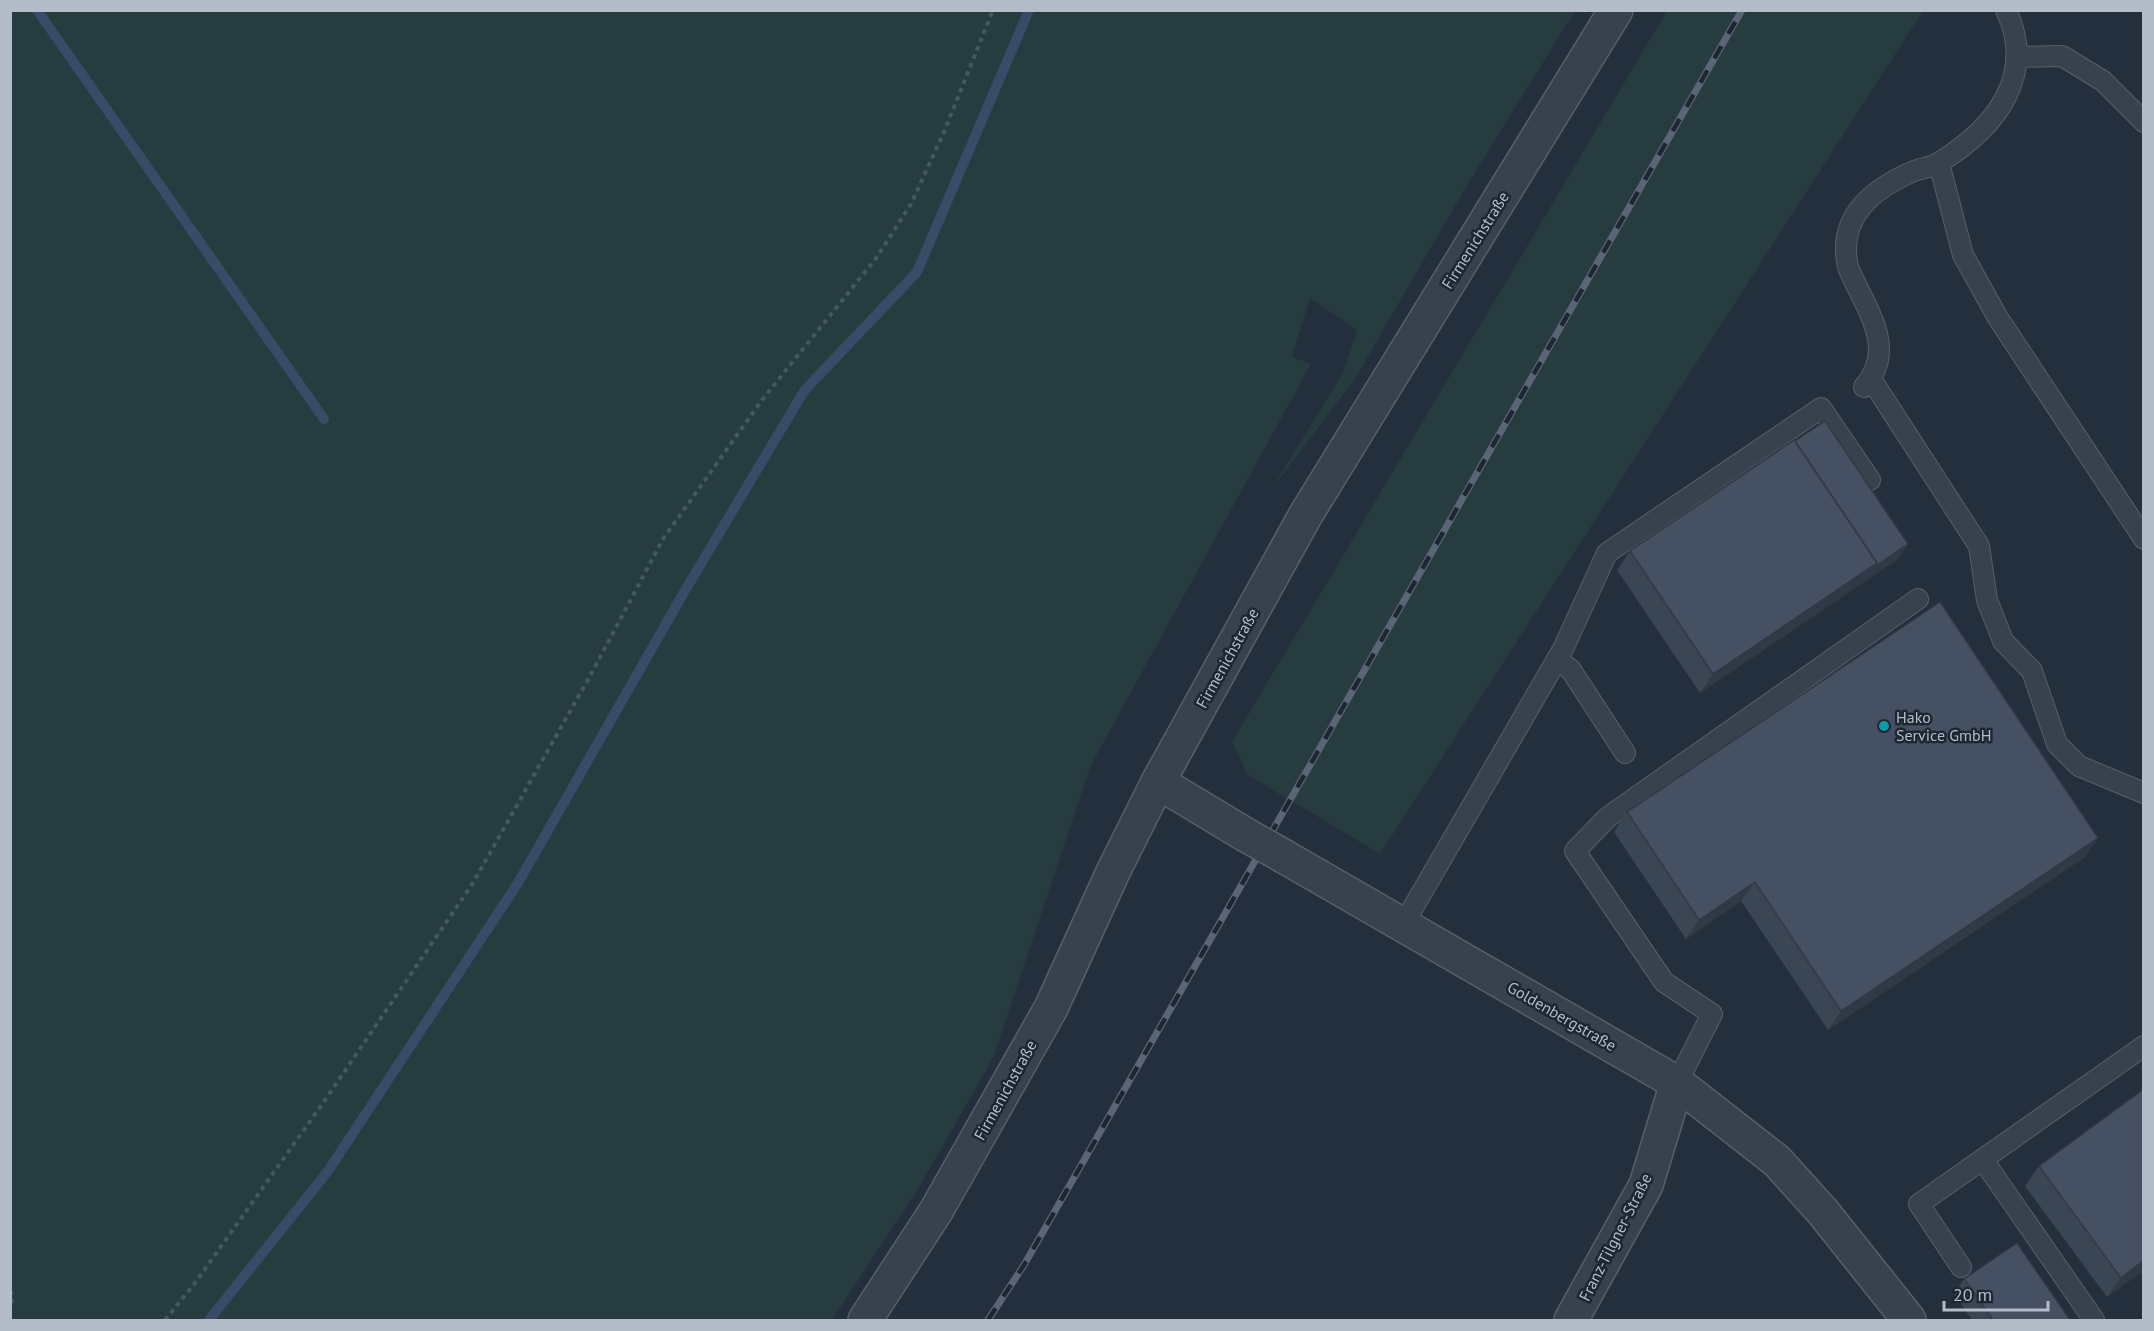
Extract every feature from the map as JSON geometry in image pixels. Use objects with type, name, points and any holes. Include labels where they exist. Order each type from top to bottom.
[{"type":"street","name":"Firmenichstraße","points":[[865,1320],[941,1201],[1051,1008],[1113,872],[1158,782],[1305,516],[1616,10]]},
{"type":"street","name":"Goldenbergstraße","points":[[1158,782],[1677,1083],[1777,1161],[1823,1212],[1909,1320]]},
{"type":"street","name":"Franz-Tilgner-Straße","points":[[1571,1320],[1646,1185],[1677,1083]]},
{"type":"lane","points":[[2006,10],[2012,24],[2017,57],[2010,93],[1988,123],[1939,163],[1915,171],[1876,193],[1862,206],[1848,226],[1846,254],[1848,267],[1881,347],[1880,359],[1868,383],[1979,546],[1988,600],[2003,641],[2032,671],[2057,744],[2079,766],[2144,793]]},
{"type":"lane","points":[[2017,57],[2062,56],[2103,81],[2144,122]]},
{"type":"lane","points":[[1939,163],[1963,255],[1998,318],[2144,539]]},
{"type":"lane","points":[[1402,925],[1557,659],[1607,553],[1821,408],[1870,480]]},
{"type":"lane","points":[[1677,1083],[1712,1014],[1664,982],[1575,851],[1608,817],[1918,599]]},
{"type":"lane","points":[[1557,659],[1571,669],[1625,753]]},
{"type":"lane","points":[[1961,1267],[1919,1204],[2144,1046]]},
{"type":"lane","points":[[1983,1161],[2094,1320]]},
{"type":"path","points":[[165,1320],[195,1283],[323,1104],[473,883],[590,676],[663,539],[762,400],[877,257],[911,204],[944,132],[993,10]]},
{"type":"path","points":[[10,1291],[13,1297],[10,1307]]},
{"type":"green space","points":[[10,11],[1575,11],[1466,187],[1356,377],[1271,490],[1343,373],[1357,330],[1310,298],[1292,357],[1311,364],[1090,767],[993,1058],[918,1189],[832,1320],[11,1320]]},
{"type":"green space","points":[[1667,11],[1923,11],[1380,854],[1248,775],[1232,742]]},
{"type":"building","points":[[1825,421],[1908,544],[1874,567],[1877,563],[1795,441]]},
{"type":"building","points":[[1794,440],[1877,563],[1713,674],[1630,551]]},
{"type":"building","name":"Hako Service GmbH","points":[[1940,602],[2098,838],[1841,1011],[1755,882],[1699,920],[1627,812]]},
{"type":"building","points":[[2144,1089],[2144,1260],[2121,1278],[2039,1166]]},
{"type":"building","points":[[2017,1243],[2070,1320],[1993,1320],[1964,1279]]},
{"type":"waterway","points":[[37,10],[324,419]]},
{"type":"waterway","points":[[209,1320],[328,1171],[518,883],[683,594],[804,391],[917,272],[1029,10]]},
{"type":"railway","points":[[988,1320],[1024,1265],[1742,10]]},
{"type":"place","name":"Hako Service GmbH","points":[[1884,726]]}]
